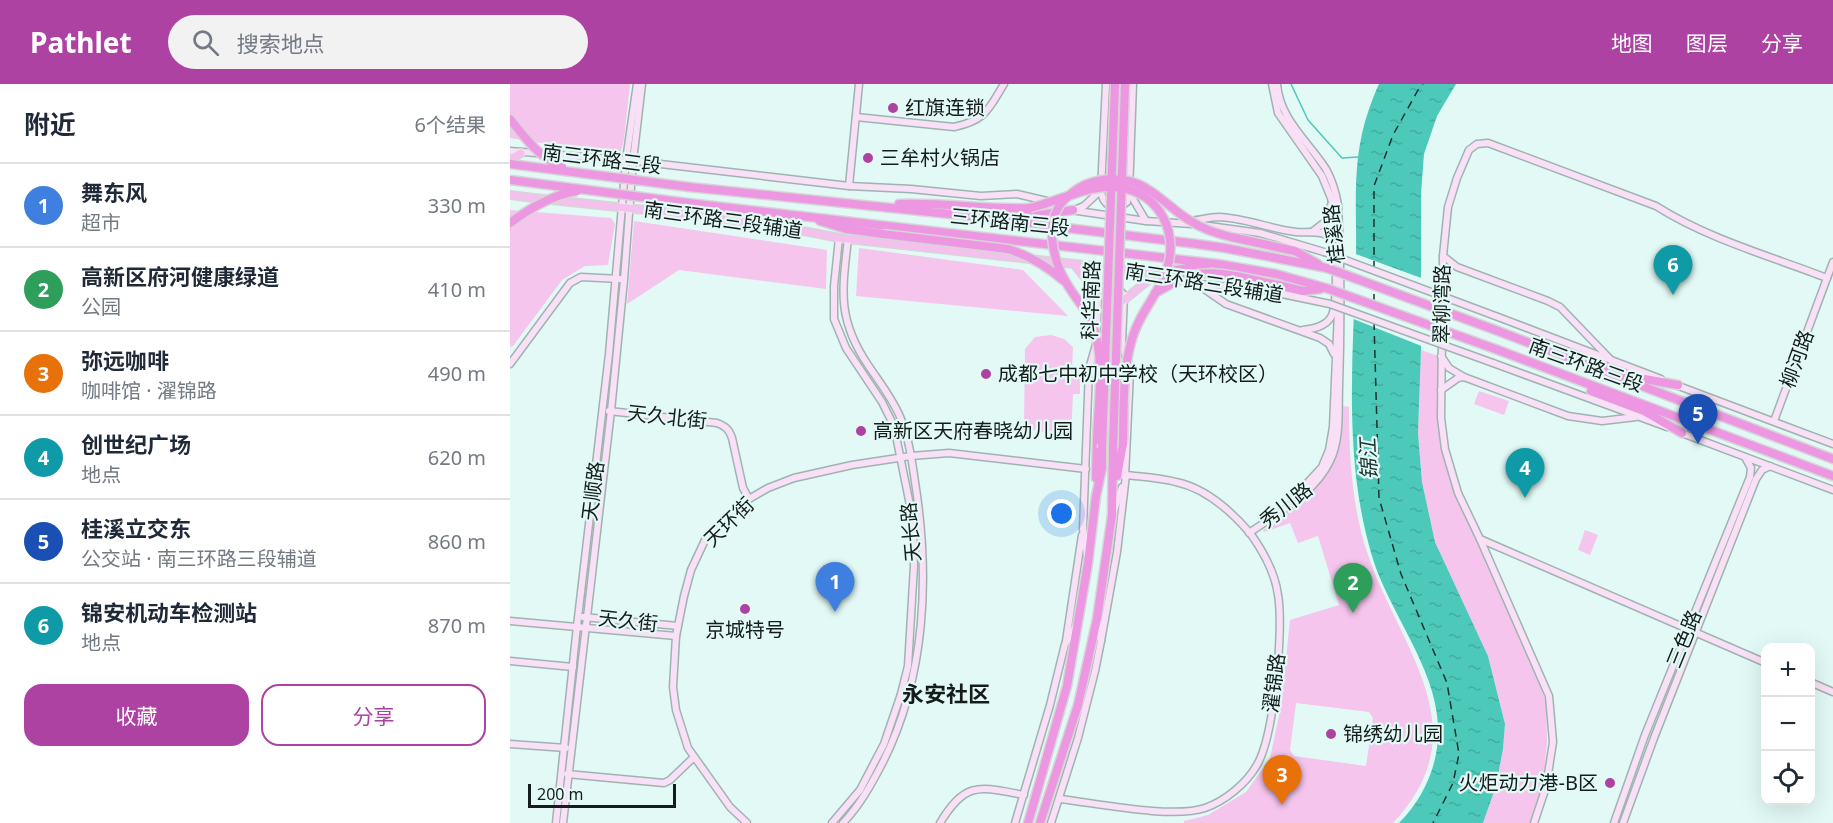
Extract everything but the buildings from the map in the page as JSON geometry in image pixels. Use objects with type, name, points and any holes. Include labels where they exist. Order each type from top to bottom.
[{"type":"highway","name":"科华南路","points":[[1028,823],[1067,686],[1102,468],[1115,84]]},
{"type":"highway","name":"科华南路","points":[[1040,823],[1078,705],[1097,619],[1112,515],[1125,84]]},
{"type":"highway","points":[[510,119],[533,147],[553,163],[574,172]]},
{"type":"highway","name":"南三环路三段","points":[[510,164],[690,187]]},
{"type":"highway","name":"南三环路三段","points":[[510,180],[688,203]]},
{"type":"highway","points":[[1066,283],[1053,252],[1052,240],[1057,210],[1075,191],[1086,184],[1100,180],[1130,181],[1144,187],[1206,230],[1295,251],[1327,268],[1515,337],[1833,459]]},
{"type":"highway","name":"三环路南三段","points":[[690,187],[978,217],[1225,248],[1327,268]]},
{"type":"highway","points":[[871,205],[930,202],[1002,209],[1030,208],[1096,188],[1111,187],[1134,192],[1146,198],[1163,215],[1168,226],[1171,255],[1166,272],[1136,326],[1129,350],[1125,373],[1123,443],[1113,497]]},
{"type":"highway","points":[[510,223],[564,193],[586,190]]},
{"type":"highway","name":"三环路南三段","points":[[688,203],[1218,264],[1276,274],[1326,288]]},
{"type":"highway","points":[[978,217],[1040,215],[1073,210]]},
{"type":"highway","points":[[800,215],[846,229],[1008,249],[1025,254],[1048,268],[1066,283],[1086,310],[1096,335],[1100,365],[1096,496]]},
{"type":"highway","points":[[1157,273],[1218,264]]},
{"type":"highway","points":[[1155,293],[1187,277],[1223,274],[1303,291],[1326,288]]},
{"type":"highway","name":"南三环路三段","points":[[1326,288],[1833,476]]},
{"type":"highway","points":[[1515,337],[1560,349],[1639,378],[1678,385]]},
{"type":"highway","points":[[1556,372],[1573,384],[1644,411],[1682,433]]},
{"type":"main road","points":[[510,159],[521,153]]},
{"type":"main road","name":"南三环路三段辅道","points":[[512,194],[800,230],[844,238],[1157,273]]},
{"type":"main road","points":[[1074,264],[1098,294]]},
{"type":"main road","points":[[1124,300],[1157,273]]},
{"type":"street","points":[[629,160],[637,84]]},
{"type":"street","points":[[629,160],[642,84]]},
{"type":"street","points":[[849,186],[859,84]]},
{"type":"street","points":[[856,117],[954,127],[970,123],[985,115],[1004,84]]},
{"type":"street","points":[[1106,84],[1101,190],[1104,202],[1109,207],[1116,208],[1127,202],[1129,192],[1133,84]]},
{"type":"street","name":"桂溪路","points":[[1272,84],[1278,113],[1322,176],[1331,198],[1337,253],[1336,329]]},
{"type":"street","name":"桂溪路","points":[[1277,84],[1281,107],[1326,170],[1335,191],[1338,205],[1341,312]]},
{"type":"street","name":"翠柳湾路","points":[[1534,823],[1546,787],[1553,742],[1549,696],[1458,493],[1445,449],[1441,418],[1443,256],[1448,207],[1456,178],[1469,150],[1477,144],[1488,143],[1656,206],[1696,228],[1827,278]]},
{"type":"street","points":[[510,151],[629,160],[849,186],[981,196],[1017,194],[1042,198],[1073,210],[1146,221],[1179,222],[1260,233],[1324,252],[1833,444]]},
{"type":"street","name":"天顺路","points":[[568,748],[578,616],[629,160]]},
{"type":"street","points":[[1073,210],[1084,206],[1101,190]]},
{"type":"street","points":[[1129,192],[1146,221]]},
{"type":"street","points":[[1309,233],[1326,221],[1331,198]]},
{"type":"street","name":"天顺路","points":[[556,823],[585,627],[611,411],[624,279],[625,207]]},
{"type":"street","points":[[1179,222],[1218,217],[1328,235],[1332,241],[1335,263],[1334,312],[1330,320],[1322,325],[1303,330]]},
{"type":"street","name":"天长路","points":[[843,823],[867,793],[891,746],[909,695],[916,667],[921,626],[922,568],[921,518],[911,456],[902,420],[889,395],[854,343],[844,316],[842,288],[844,238]]},
{"type":"street","name":"天长路","points":[[832,823],[860,790],[884,744],[901,694],[908,666],[914,566],[913,520],[894,426],[882,402],[846,348],[834,319],[834,286],[844,238]]},
{"type":"street","points":[[1443,256],[1457,267],[1560,307],[1612,361]]},
{"type":"street","name":"柳河路","points":[[1774,421],[1833,262]]},
{"type":"street","points":[[1443,278],[1448,270],[1457,267]]},
{"type":"street","name":"南三环路三段辅道","points":[[1157,273],[1197,284],[1253,288],[1330,304],[1833,490]]},
{"type":"street","points":[[510,364],[570,283],[581,277],[624,279]]},
{"type":"street","points":[[1197,284],[1226,304],[1303,330],[1329,344],[1336,360]]},
{"type":"street","points":[[1065,644],[1083,529],[1089,369],[1097,340],[1098,294],[1106,286],[1112,286],[1121,291],[1124,300],[1122,343],[1130,372],[1126,475],[1118,552],[1101,641]]},
{"type":"street","name":"秀川路","points":[[1249,533],[1308,490],[1331,460],[1338,426],[1341,312]]},
{"type":"street","name":"秀川路","points":[[1249,533],[1257,522],[1298,494],[1310,482],[1326,459],[1333,427],[1336,329]]},
{"type":"street","points":[[1441,356],[1449,368],[1464,377],[1568,416],[1602,421],[1638,417]]},
{"type":"street","points":[[1441,390],[1458,378],[1464,377]]},
{"type":"street","name":"天久北街","points":[[602,410],[723,425],[729,430],[732,438],[743,488],[749,499]]},
{"type":"street","name":"天环街","points":[[747,823],[730,807],[694,757],[682,732],[673,687],[678,626],[691,570],[705,540],[749,499],[794,478],[911,456],[949,453],[1086,469]]},
{"type":"street","name":"三色路","points":[[1614,823],[1644,735],[1750,477],[1751,468],[1745,457]]},
{"type":"street","name":"三色路","points":[[1623,823],[1756,479],[1762,470],[1770,466]]},
{"type":"street","points":[[1112,515],[1126,475]]},
{"type":"street","name":"濯锦路","points":[[1060,799],[1185,812],[1205,808],[1228,796],[1253,771],[1266,744],[1280,633],[1280,615],[1274,575],[1265,557],[1249,533],[1216,501],[1196,489],[1177,482],[1126,475]]},
{"type":"street","points":[[1083,529],[1088,563]]},
{"type":"street","points":[[1480,539],[1761,661]]},
{"type":"street","name":"天久街","points":[[578,616],[678,626]]},
{"type":"street","name":"科华南路","points":[[1051,823],[1078,738],[1101,641],[1097,619]]},
{"type":"street","name":"天久街","points":[[510,621],[676,636]]},
{"type":"street","name":"科华南路","points":[[1016,823],[1065,644],[1078,623]]},
{"type":"street","points":[[510,661],[573,667]]},
{"type":"street","points":[[1815,684],[1833,692]]},
{"type":"street","points":[[1050,705],[1067,686]]},
{"type":"street","points":[[1078,705],[1078,738]]},
{"type":"street","points":[[510,744],[568,748]]},
{"type":"street","points":[[565,774],[664,783],[694,757]]},
{"type":"street","name":"天顺路","points":[[563,823],[565,774]]},
{"type":"street","points":[[940,823],[955,801],[965,793],[979,788],[1024,795]]},
{"type":"shaded area","points":[[510,84],[630,84],[620,156],[510,138]]},
{"type":"shaded area","points":[[510,210],[611,218],[615,224],[608,265],[585,266],[562,280],[510,347]]},
{"type":"shaded area","points":[[634,221],[827,250],[826,289],[679,270],[627,304]]},
{"type":"shaded area","points":[[859,248],[1023,270],[1068,316],[856,296]]},
{"type":"shaded area","points":[[1051,335],[1064,339],[1073,347],[1072,371],[1080,372],[1080,394],[1073,394],[1071,437],[1024,428],[1025,349],[1035,337]]},
{"type":"shaded area","points":[[1421,350],[1438,356],[1443,450],[1494,575],[1533,662],[1546,703],[1547,742],[1543,783],[1531,823],[1483,823],[1496,786],[1505,724],[1488,656],[1435,542],[1422,482],[1418,433]]},
{"type":"shaded area","points":[[1479,391],[1509,401],[1504,415],[1474,404]]},
{"type":"shaded area","points":[[1343,406],[1349,407],[1353,482],[1358,519],[1368,555],[1414,657],[1426,690],[1432,722],[1431,755],[1419,788],[1393,823],[1184,823],[1184,821],[1208,815],[1246,792],[1270,758],[1281,706],[1290,620],[1339,605],[1318,536],[1298,543],[1290,523],[1264,532],[1263,530],[1299,503],[1328,472],[1339,444]],"holes":[[[1296,703],[1369,712],[1373,718],[1366,766],[1294,756],[1290,750]]]},
{"type":"shaded area","points":[[1585,530],[1598,535],[1590,555],[1578,550]]},
{"type":"water","name":"锦江","points":[[1379,84],[1456,84],[1437,116],[1424,154],[1421,194],[1421,350],[1418,433],[1422,482],[1435,542],[1488,656],[1505,724],[1496,786],[1483,823],[1399,823],[1416,802],[1429,778],[1436,752],[1438,725],[1429,681],[1389,598],[1372,556],[1363,520],[1353,446],[1352,370],[1357,165],[1363,128]]},
{"type":"pier","points":[[1353,253],[1424,279],[1424,347],[1351,318]]},
{"type":"waterway","points":[[1291,84],[1308,120],[1342,158],[1358,157]]},
{"type":"ferry route","points":[[1374,269],[1374,186],[1393,135],[1423,84]]},
{"type":"ferry route","points":[[1374,289],[1374,302]]},
{"type":"ferry route","points":[[1374,322],[1379,498],[1401,574],[1447,683],[1459,754],[1453,783],[1433,823]]},
{"type":"place","name":"红旗连锁","points":[[893,108]]},
{"type":"place","name":"三牟村火锅店","points":[[868,158]]},
{"type":"place","name":"锦安机动车检测站","points":[[1673,295]]},
{"type":"place","name":"成都七中初中学校（天环校区）","points":[[986,374]]},
{"type":"place","name":"高新区天府春晓幼儿园","points":[[861,431]]},
{"type":"place","name":"桂溪立交东","points":[[1698,444]]},
{"type":"place","name":"创世纪广场","points":[[1525,498]]},
{"type":"place","name":"京城特号","points":[[745,609]]},
{"type":"place","name":"舞东风","points":[[835,612]]},
{"type":"place","name":"高新区府河健康绿道","points":[[1353,613]]},
{"type":"place","name":"锦绣幼儿园","points":[[1331,734]]},
{"type":"place","name":"火炬动力港-B区","points":[[1610,783]]},
{"type":"place","name":"弥远咖啡","points":[[1282,805]]},
{"type":"district","name":"永安社区","points":[[946,694]]}]
